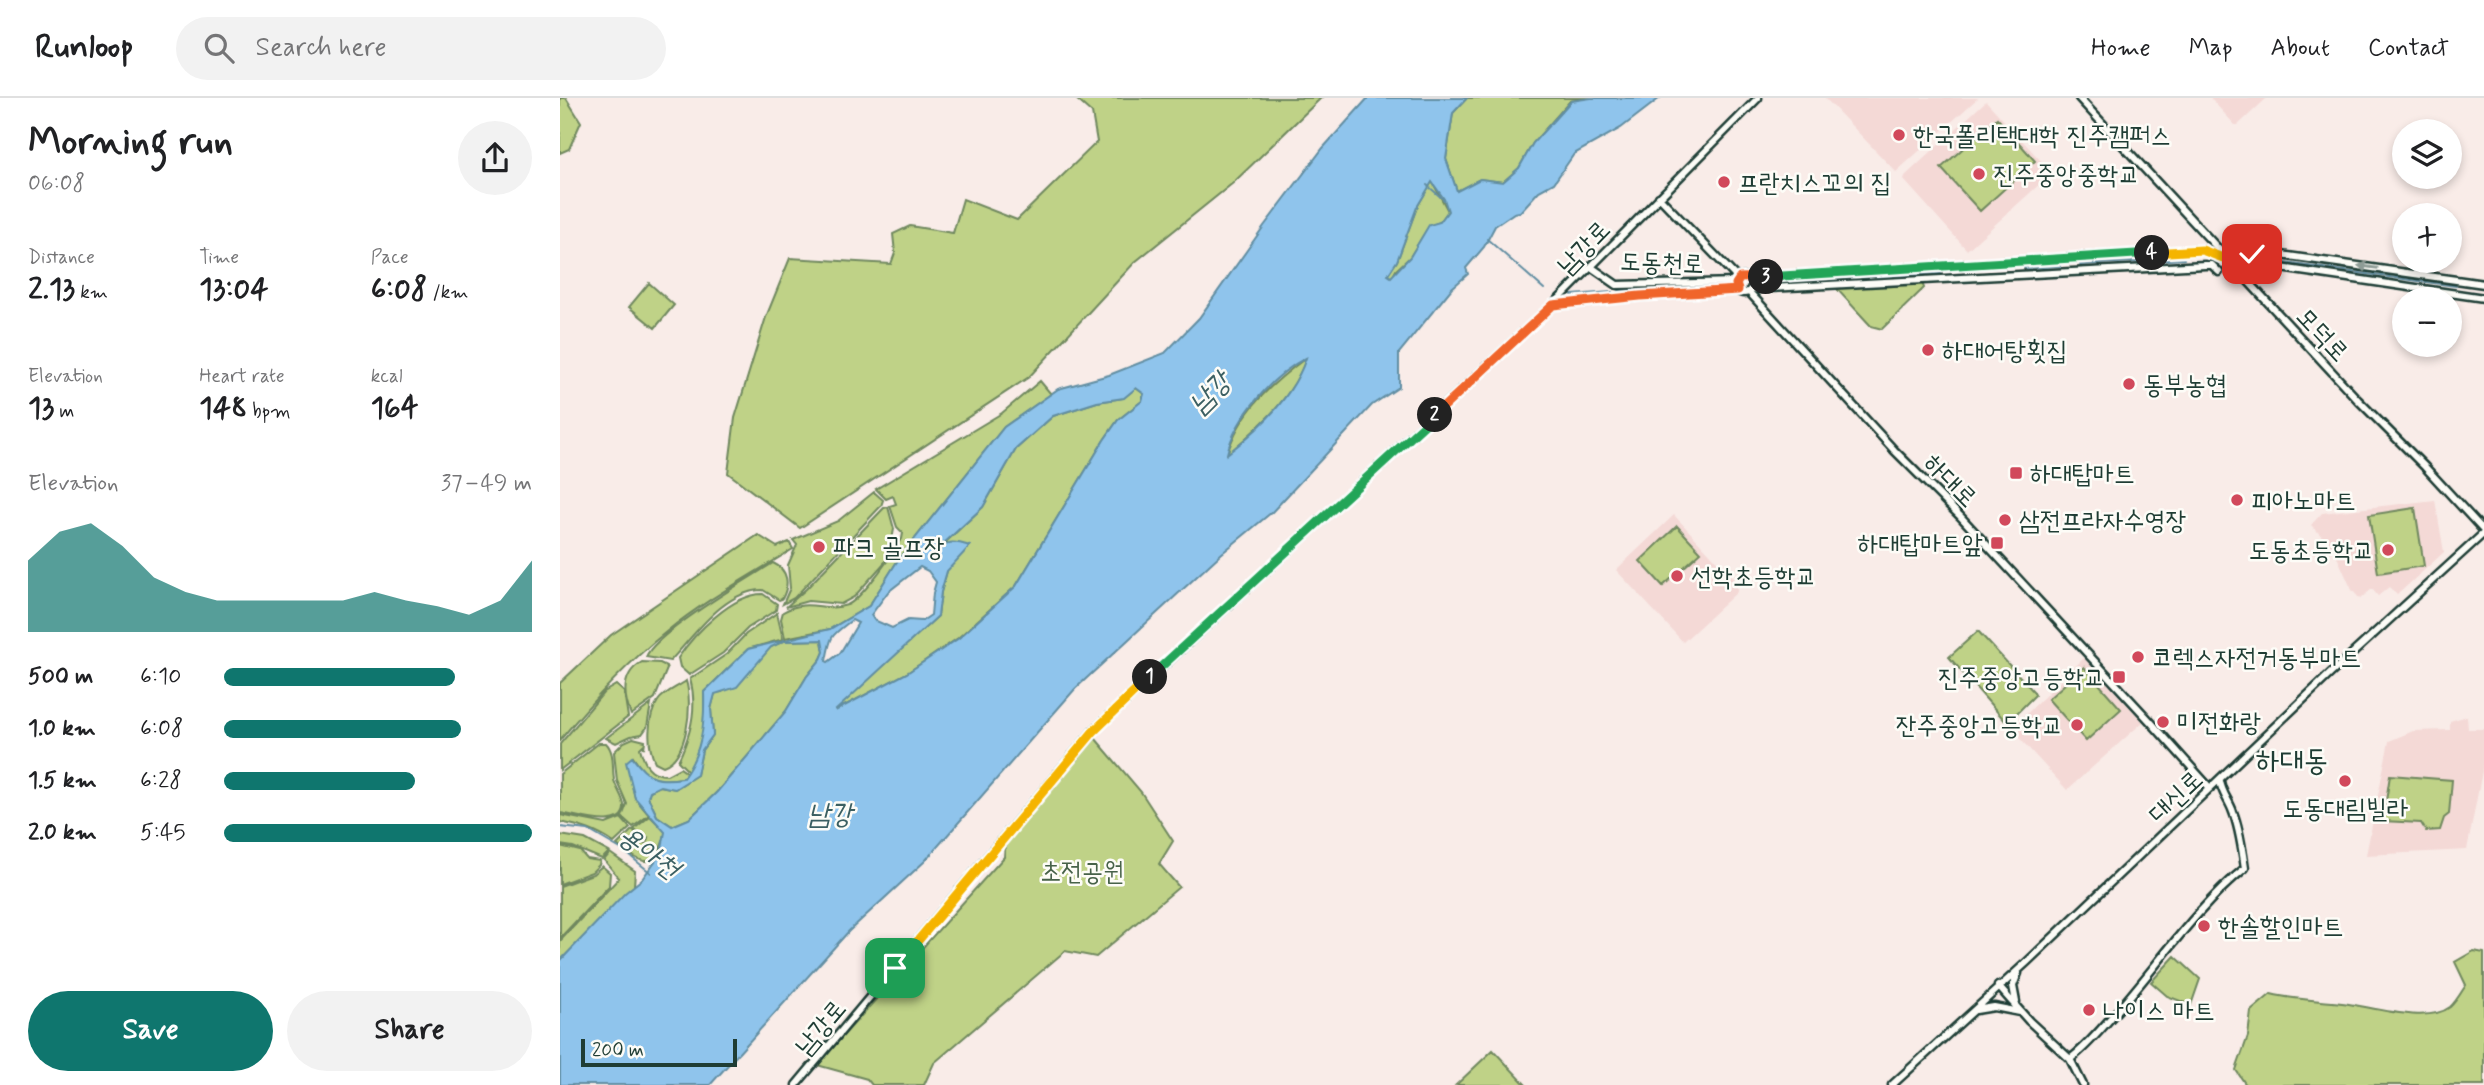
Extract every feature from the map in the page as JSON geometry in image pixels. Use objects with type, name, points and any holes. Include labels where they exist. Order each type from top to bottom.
[{"type":"street","name":"남강로","points":[[796,1085],[1093,732],[1553,305],[1758,98]]},
{"type":"street","name":"모덕로","points":[[2079,98],[2484,532]]},
{"type":"street","points":[[1658,197],[1737,281],[1738,290],[1742,293],[1751,290],[1962,276],[2205,265],[2215,267],[2219,272]]},
{"type":"street","points":[[1737,281],[1742,277],[2202,250],[2231,261],[2411,287]]},
{"type":"street","points":[[2202,250],[2208,258],[2205,265]]},
{"type":"street","points":[[2231,261],[2252,254],[2266,253],[2484,284]]},
{"type":"street","points":[[2260,266],[2259,261],[2266,253]]},
{"type":"street","points":[[1959,265],[1965,272],[1962,276]]},
{"type":"street","name":"도동천로","points":[[1591,267],[1614,284],[1623,285],[1737,281]]},
{"type":"street","points":[[1861,271],[1857,277],[1863,282]]},
{"type":"street","points":[[1750,278],[1753,283],[1751,290]]},
{"type":"street","points":[[2456,280],[2460,287]]},
{"type":"street","points":[[1623,285],[1618,287],[1615,293],[1623,298]]},
{"type":"street","name":"도동천로","points":[[1553,305],[1738,290]]},
{"type":"street","name":"하대로","points":[[1751,290],[1885,440],[1961,516],[2210,788]]},
{"type":"street","points":[[2462,294],[2484,298]]},
{"type":"street","name":"대신로","points":[[1892,1085],[2484,532]]},
{"type":"street","points":[[2070,1059],[2083,1050],[2222,887],[2245,869],[2240,834],[2232,808],[2222,794],[2220,780]]},
{"type":"street","points":[[2023,1013],[2014,999],[2013,986],[2015,976],[2026,962]]},
{"type":"street","points":[[1998,986],[2070,1059],[2083,1085]]},
{"type":"street","points":[[1974,1010],[1994,1007],[2023,1013]]},
{"type":"shaded area","name":"한국폴리택대학 진주캠퍼스","points":[[1825,98],[1978,98],[1896,172]]},
{"type":"shaded area","points":[[2210,98],[2267,98],[2235,125]]},
{"type":"shaded area","name":"진주중앙중학교","points":[[1986,101],[2052,173],[1967,250],[1904,180],[1905,176]]},
{"type":"shaded area","name":"도동초등학교","points":[[2435,500],[2444,552],[2397,595],[2389,587],[2378,596],[2372,589],[2360,599],[2352,590],[2333,548],[2311,525],[2322,513]]},
{"type":"shaded area","name":"선학초등학교","points":[[1674,515],[1737,583],[1737,592],[1683,642],[1616,570]]},
{"type":"shaded area","name":"잔주중앙고등학교","points":[[2084,658],[2143,722],[2067,790],[2011,729]]},
{"type":"shaded area","points":[[2467,716],[2468,729],[2484,729],[2484,761],[2467,850],[2366,855],[2389,741],[2413,731],[2450,730],[2450,721]]},
{"type":"green space","points":[[560,98],[566,98],[581,122],[569,149],[560,153]]},
{"type":"green space","points":[[1075,98],[1321,98],[1233,183],[1135,262],[1029,377],[800,528],[728,473],[735,418],[766,317],[790,258],[891,264],[895,253],[893,234],[910,226],[953,233],[963,199],[1017,220],[1097,142],[1092,113]]},
{"type":"green space","points":[[1467,98],[1591,98],[1570,101],[1533,143],[1519,168],[1503,182],[1480,179],[1457,191],[1446,159],[1453,113]]},
{"type":"green space","points":[[1997,118],[2035,161],[1980,211],[1941,168]]},
{"type":"green space","points":[[1432,181],[1448,211],[1440,222],[1429,226],[1410,257],[1396,270],[1392,278],[1387,275],[1397,261],[1417,207]]},
{"type":"green space","points":[[649,283],[674,305],[655,328],[629,307]]},
{"type":"green space","points":[[1922,283],[1924,288],[1882,329],[1871,326],[1835,287]]},
{"type":"green space","points":[[1307,357],[1283,399],[1263,422],[1227,455],[1248,412],[1269,388]]},
{"type":"green space","points":[[1040,381],[1051,394],[1004,427],[898,560],[869,606],[830,629],[785,638],[781,619],[783,612],[801,606],[839,607],[852,602],[875,578],[902,539],[903,533],[897,527],[890,506],[896,504],[893,496],[886,499],[876,489],[1002,413]]},
{"type":"green space","points":[[1136,388],[1144,394],[1142,401],[1118,420],[1104,440],[1016,586],[958,638],[907,673],[831,713],[938,616],[947,571],[947,543],[929,558],[983,507],[1016,449],[1053,416],[1097,402],[1123,398]]},
{"type":"green space","name":"파크 골프장","points":[[874,492],[883,500],[881,506],[794,598],[783,604],[790,588],[788,565],[797,545],[793,540],[838,521]]},
{"type":"green space","points":[[888,507],[894,529],[890,551],[885,562],[854,597],[841,604],[808,601],[786,607],[884,508]]},
{"type":"green space","points":[[2415,508],[2424,566],[2378,573],[2369,515]]},
{"type":"green space","points":[[1677,526],[1701,552],[1663,586],[1640,561]]},
{"type":"green space","points":[[758,535],[777,547],[789,542],[793,549],[712,599],[666,632],[610,683],[560,740],[560,683],[611,635]]},
{"type":"green space","name":"파크 골프장","points":[[773,563],[782,569],[786,578],[782,599],[779,600],[763,590],[749,592],[735,598],[711,616],[670,661],[646,657],[653,647],[683,621]]},
{"type":"green space","name":"파크 골프장","points":[[763,594],[777,604],[776,610],[748,628],[723,653],[689,675],[680,667],[678,658],[715,617],[739,601]]},
{"type":"green space","points":[[777,613],[783,639],[748,649],[704,692],[702,733],[688,771],[678,761],[692,721],[690,679],[727,654],[746,634]]},
{"type":"green space","points":[[1978,631],[2035,695],[2007,723],[1949,657]]},
{"type":"green space","points":[[822,640],[824,652],[821,659],[807,676],[786,711],[717,792],[689,819],[672,826],[657,816],[648,797],[650,791],[660,786],[675,789],[697,775],[702,750],[713,735],[711,709],[715,693],[722,692],[771,647],[784,641]]},
{"type":"green space","points":[[642,662],[660,663],[667,669],[655,698],[631,715],[625,693],[627,679]]},
{"type":"green space","points":[[2084,667],[2121,709],[2086,741],[2048,699]]},
{"type":"green space","points":[[686,681],[689,702],[687,729],[678,752],[663,766],[655,762],[651,748],[649,732],[652,715],[660,698]]},
{"type":"green space","points":[[616,685],[624,692],[628,717],[560,770],[560,744],[604,692]]},
{"type":"green space","points":[[651,704],[647,727],[642,734],[616,743],[606,738]]},
{"type":"green space","points":[[633,738],[645,741],[644,748],[643,745],[640,748],[646,763],[656,773],[667,775],[680,768],[687,773],[683,778],[654,778],[643,771],[633,757],[627,762],[635,798],[649,815],[633,827],[622,817],[627,804],[617,781],[614,752],[624,742]]},
{"type":"green space","name":"초전공원","points":[[1095,738],[1141,792],[1173,841],[1159,864],[1179,887],[1096,957],[1065,951],[934,1063],[924,1085],[872,1085],[867,1079],[817,1065],[1004,857],[1005,844]]},
{"type":"green space","points":[[599,743],[606,743],[611,751],[614,780],[624,803],[622,814],[616,819],[597,820],[560,813],[560,774]]},
{"type":"green space","points":[[2390,775],[2452,780],[2449,814],[2444,818],[2440,830],[2426,831],[2421,823],[2383,821]]},
{"type":"green space","points":[[560,815],[606,824],[621,818],[630,828],[614,843],[601,835],[560,822]]},
{"type":"green space","points":[[650,816],[666,832],[657,854],[648,861],[634,857],[617,845],[632,830],[644,841],[642,844],[647,844],[648,838],[645,840],[634,829]]},
{"type":"green space","points":[[560,835],[585,839],[609,852],[602,859],[573,847],[560,845]]},
{"type":"green space","points":[[560,846],[580,851],[587,859],[600,861],[599,865],[592,872],[560,884]]},
{"type":"green space","points":[[610,853],[635,871],[634,886],[560,961],[560,941],[619,878],[604,860]]},
{"type":"green space","points":[[602,866],[610,873],[609,886],[560,938],[560,886],[593,874]]},
{"type":"green space","points":[[2474,951],[2484,953],[2484,1085],[2246,1085],[2236,1070],[2248,1036],[2251,1011],[2271,994],[2398,1013],[2440,1012],[2452,1005],[2466,985],[2455,962]]},
{"type":"green space","points":[[2175,956],[2200,979],[2191,1005],[2167,996],[2151,982]]},
{"type":"green space","points":[[1493,1050],[1526,1085],[1456,1085]]},
{"type":"water","name":"남강","points":[[1368,98],[1467,98],[1453,113],[1446,159],[1457,191],[1480,179],[1503,182],[1519,168],[1533,143],[1571,101],[1591,98],[1660,98],[1621,128],[1574,154],[1554,183],[1539,191],[1520,212],[1495,226],[1484,247],[1466,268],[1468,274],[1452,288],[1399,353],[1399,387],[1372,405],[1272,512],[1221,554],[1075,689],[925,861],[849,931],[710,1085],[560,1085],[560,961],[625,893],[642,879],[661,853],[665,832],[635,798],[626,762],[632,757],[648,774],[660,779],[683,778],[701,737],[704,692],[748,649],[830,629],[869,606],[898,560],[1004,427],[1058,389],[1109,375],[1165,353],[1199,318],[1323,148]],"holes":[[[1432,182],[1444,199],[1448,211],[1440,222],[1429,225],[1410,257],[1391,277],[1388,275],[1397,261],[1417,207]],[[1306,358],[1284,399],[1251,434],[1227,454],[1231,440],[1247,412],[1281,375]],[[1136,388],[1144,394],[1142,401],[1118,420],[1104,440],[1016,586],[959,638],[907,673],[835,711],[938,616],[947,571],[970,546],[948,543],[932,558],[929,557],[983,507],[1016,449],[1053,416],[1097,402],[1124,398]],[[920,567],[928,571],[936,582],[931,615],[922,621],[908,620],[892,628],[874,620],[871,615],[888,592]],[[852,620],[858,623],[840,653],[828,662],[826,661],[831,641],[839,630]],[[822,640],[824,652],[786,711],[717,792],[689,819],[672,826],[657,816],[648,797],[650,791],[660,786],[675,789],[697,775],[702,750],[713,735],[711,709],[715,694],[737,687],[771,647],[784,641]]]},
{"type":"waterway","points":[[1427,185],[1444,200]]},
{"type":"waterway","points":[[1487,239],[1544,289]]},
{"type":"waterway","points":[[2080,265],[2184,259]]},
{"type":"waterway","points":[[2278,262],[2456,286]]},
{"type":"waterway","points":[[2024,268],[2060,266]]},
{"type":"waterway","points":[[1861,278],[1941,273]]},
{"type":"waterway","points":[[1829,280],[1854,278]]},
{"type":"waterway","points":[[1780,283],[1820,280]]},
{"type":"waterway","points":[[1619,291],[1665,289]]},
{"type":"waterway","points":[[1572,295],[1612,292]]},
{"type":"waterway","name":"용아천","points":[[560,827],[588,830],[624,851],[651,873]]},
{"type":"place","name":"한국폴리택대학 진주캠퍼스","points":[[1899,135]]},
{"type":"place","name":"진주중앙중학교","points":[[1979,174]]},
{"type":"place","name":"프란치스꼬의 집","points":[[1724,182]]},
{"type":"place","name":"하대어탕횟집","points":[[1928,350]]},
{"type":"place","name":"동부농협","points":[[2129,384]]},
{"type":"place","name":"하대탑마트","points":[[2016,473]]},
{"type":"place","name":"피아노마트","points":[[2237,500]]},
{"type":"place","name":"삼전프라자수영장","points":[[2005,520]]},
{"type":"place","name":"하대탑마트앞","points":[[1997,543]]},
{"type":"place","name":"파크 골프장","points":[[819,547]]},
{"type":"place","name":"도동초등학교","points":[[2388,550]]},
{"type":"place","name":"선학초등학교","points":[[1677,576]]},
{"type":"place","name":"코렉스자전거동부마트","points":[[2138,657]]},
{"type":"place","name":"진주중앙고등학교","points":[[2119,677]]},
{"type":"place","name":"미전화랑","points":[[2163,722]]},
{"type":"place","name":"잔주중앙고등학교","points":[[2077,725]]},
{"type":"place","name":"도동대림빌라","points":[[2345,781]]},
{"type":"place","name":"한솔할인마트","points":[[2204,926]]},
{"type":"place","name":"나이스 마트","points":[[2089,1010]]},
{"type":"district","name":"하대동","points":[[2292,760]]},
{"type":"route","points":[[895,968],[1093,732],[1553,305],[1738,290],[1737,282],[1742,277],[2202,250],[2231,261],[2252,254]]}]
